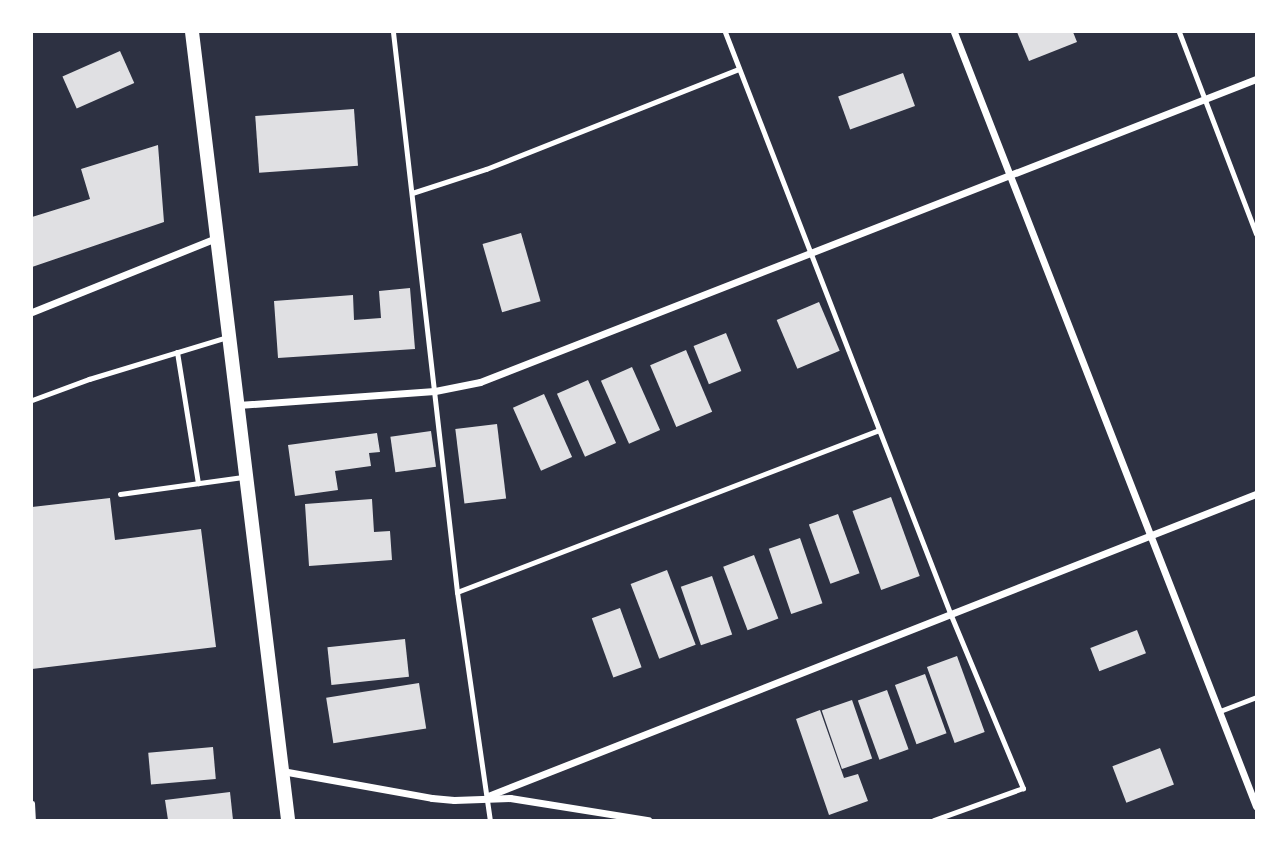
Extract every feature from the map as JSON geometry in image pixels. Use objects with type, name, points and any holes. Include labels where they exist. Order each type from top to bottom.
[{"type":"main road","points":[[192,32],[289,821]]},
{"type":"street","points":[[954,32],[1153,534],[1256,806]]},
{"type":"street","points":[[238,405],[435,391],[480,382],[1256,79]]},
{"type":"street","points":[[32,312],[219,236]]},
{"type":"street","points":[[282,771],[432,798],[454,800],[488,796],[1256,494]]},
{"type":"street","points":[[488,796],[648,821]]},
{"type":"lane","points":[[393,32],[457,592],[490,821]]},
{"type":"lane","points":[[724,32],[950,613],[1023,788],[934,821]]},
{"type":"lane","points":[[1179,32],[1256,234]]},
{"type":"lane","points":[[412,192],[486,169],[739,69]]},
{"type":"lane","points":[[32,400],[230,336]]},
{"type":"lane","points":[[177,352],[198,483]]},
{"type":"lane","points":[[457,592],[878,430]]},
{"type":"lane","points":[[120,494],[246,477]]},
{"type":"lane","points":[[1220,711],[1256,697]]},
{"type":"lane","points":[[32,803],[33,821]]},
{"type":"building","points":[[1017,32],[1073,32],[1077,42],[1029,61]]},
{"type":"building","points":[[120,51],[134,83],[77,109],[62,77]]},
{"type":"building","points":[[903,73],[915,106],[850,129],[838,97]]},
{"type":"building","points":[[354,109],[358,166],[259,173],[255,116]]},
{"type":"building","points":[[158,145],[164,222],[32,267],[32,217],[90,199],[81,169]]},
{"type":"building","points":[[521,233],[541,301],[502,312],[483,244]]},
{"type":"building","points":[[410,288],[415,349],[278,358],[274,301],[353,295],[354,320],[381,318],[379,291]]},
{"type":"building","points":[[819,302],[840,351],[797,369],[777,320]]},
{"type":"building","points":[[726,333],[741,371],[709,384],[694,346]]},
{"type":"building","points":[[686,350],[712,412],[676,427],[650,365]]},
{"type":"building","points":[[632,367],[660,430],[629,444],[601,381]]},
{"type":"building","points":[[588,380],[616,443],[585,457],[557,394]]},
{"type":"building","points":[[544,394],[572,457],[541,471],[513,408]]},
{"type":"building","points":[[497,424],[506,498],[464,504],[455,429]]},
{"type":"building","points":[[431,431],[436,467],[395,472],[390,437]]},
{"type":"building","points":[[377,433],[380,452],[369,453],[371,466],[335,471],[338,490],[295,496],[288,445]]},
{"type":"building","points":[[891,497],[920,576],[881,590],[852,511]]},
{"type":"building","points":[[110,498],[115,540],[201,529],[216,647],[32,669],[32,507]]},
{"type":"building","points":[[372,499],[374,532],[390,531],[392,560],[309,566],[305,504]]},
{"type":"building","points":[[838,514],[860,573],[830,584],[809,525]]},
{"type":"building","points":[[800,538],[822,603],[791,614],[769,549]]},
{"type":"building","points":[[754,555],[778,618],[748,630],[723,567]]},
{"type":"building","points":[[667,570],[696,645],[659,659],[631,584]]},
{"type":"building","points":[[712,576],[732,635],[701,645],[681,587]]},
{"type":"building","points":[[620,608],[642,667],[613,677],[592,618]]},
{"type":"building","points":[[1137,630],[1146,653],[1099,671],[1090,648]]},
{"type":"building","points":[[405,639],[409,677],[331,685],[327,647]]},
{"type":"building","points":[[957,656],[985,732],[955,743],[927,667]]},
{"type":"building","points":[[925,674],[947,733],[916,744],[895,685]]},
{"type":"building","points":[[419,683],[426,728],[333,743],[326,698]]},
{"type":"building","points":[[887,690],[909,749],[879,760],[858,701]]},
{"type":"building","points":[[852,700],[872,759],[842,769],[822,710]]},
{"type":"building","points":[[820,710],[844,778],[858,774],[868,801],[829,815],[796,719]]},
{"type":"building","points":[[213,747],[216,779],[151,785],[148,753]]},
{"type":"building","points":[[1160,748],[1174,784],[1126,803],[1112,766]]},
{"type":"building","points":[[230,792],[233,820],[168,820],[165,800]]}]
